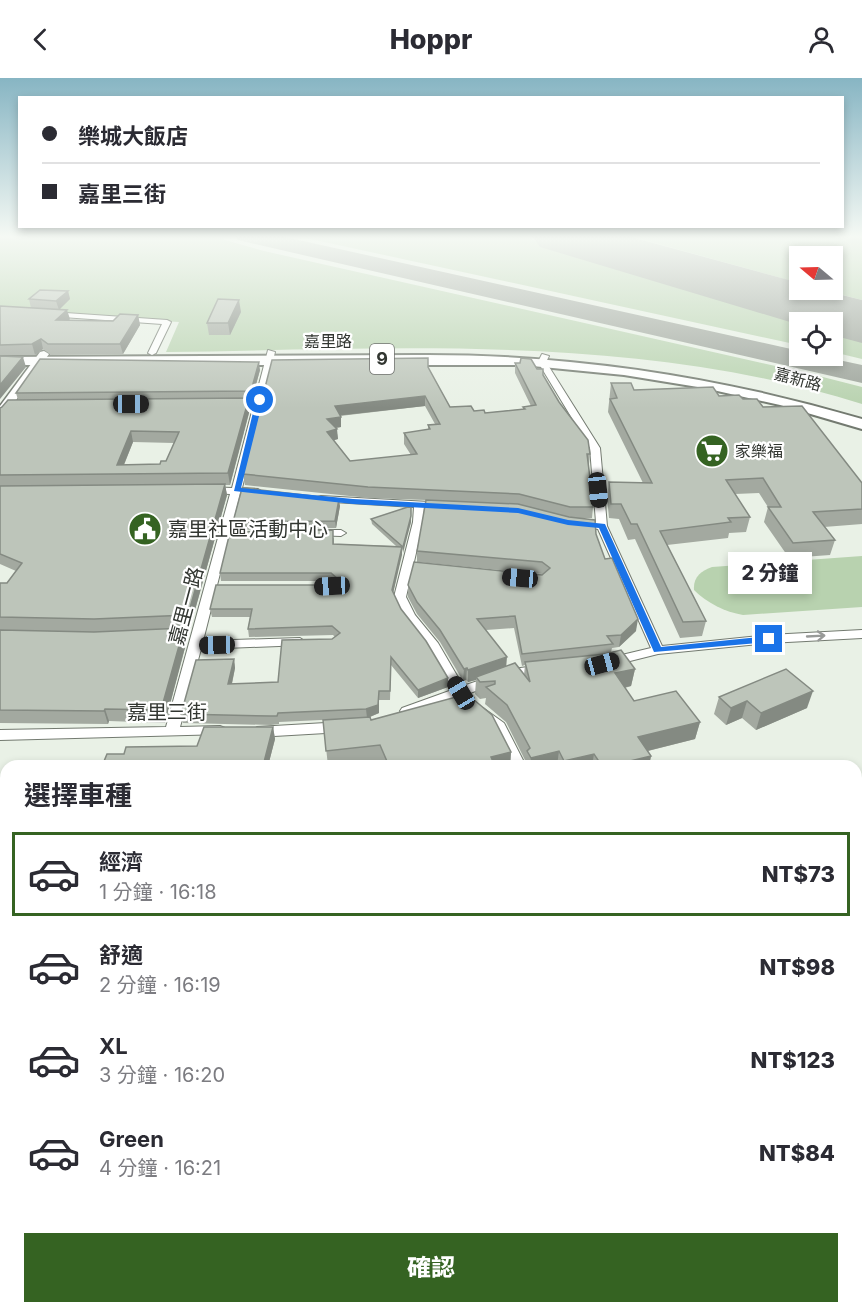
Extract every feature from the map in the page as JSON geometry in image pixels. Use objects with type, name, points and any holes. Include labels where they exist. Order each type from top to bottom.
[{"type":"main road","name":"嘉里路","points":[[0,362],[152,353],[543,359],[633,364],[723,380]]},
{"type":"main road","name":"嘉里路","points":[[0,354],[42,358],[270,355]]},
{"type":"main road","name":"嘉里路","points":[[543,359],[667,377],[761,395]]},
{"type":"main road","name":"嘉新路","points":[[723,380],[776,391],[862,416]]},
{"type":"main road","name":"嘉新路","points":[[761,395],[862,424]]},
{"type":"street","points":[[46,314],[167,322],[152,353]]},
{"type":"street","name":"嘉里一路","points":[[172,731],[193,638],[216,587],[231,535],[227,521],[237,489],[252,404],[270,355]]},
{"type":"street","points":[[6,408],[42,358]]},
{"type":"street","points":[[543,359],[595,448],[602,526],[658,650]]},
{"type":"street","points":[[201,490],[237,489],[268,493]]},
{"type":"street","points":[[310,498],[455,506]]},
{"type":"street","points":[[419,504],[414,568],[400,597],[409,616],[433,646],[461,693],[499,726],[516,760]]},
{"type":"street","points":[[568,523],[602,526]]},
{"type":"street","points":[[306,533],[341,533]]},
{"type":"street","points":[[591,665],[658,650],[769,639],[862,634]]},
{"type":"street","points":[[193,638],[310,642]]},
{"type":"street","points":[[389,718],[513,673],[556,668]]},
{"type":"street","name":"嘉里三街","points":[[0,735],[172,731],[271,732],[358,726]]},
{"type":"green space","points":[[0,293],[449,293],[862,387],[862,404],[777,381],[691,366],[604,356],[517,350],[429,348],[166,352],[179,322],[0,312]]},
{"type":"green space","points":[[558,293],[710,293],[789,316],[789,343]]},
{"type":"green space","points":[[843,293],[862,293],[862,300],[843,295]]},
{"type":"green space","points":[[843,333],[862,338],[862,359],[843,354]]},
{"type":"green space","points":[[862,556],[862,607],[743,615],[717,606],[694,590],[698,575],[712,567]]},
{"type":"building","points":[[37,293],[66,293],[56,301],[29,299]]},
{"type":"building","points":[[218,299],[239,300],[228,323],[207,323]]},
{"type":"building","points":[[0,306],[67,310],[56,320],[113,321],[120,314],[138,315],[120,344],[48,344],[41,339],[32,344],[0,345]]},
{"type":"building","points":[[0,356],[23,357],[0,385]]},
{"type":"building","points":[[428,358],[428,367],[450,407],[471,406],[474,411],[484,410],[485,413],[525,409],[523,407],[536,405],[515,363],[520,363],[521,358],[531,359],[537,369],[543,369],[543,375],[559,402],[588,440],[590,454],[587,454],[591,486],[593,486],[593,507],[570,507],[519,494],[368,487],[243,474],[272,360]],"holes":[[[425,396],[440,424],[428,425],[430,429],[404,433],[417,454],[350,461],[327,432],[337,429],[327,419],[341,417],[335,406]]]},
{"type":"building","points":[[40,359],[259,362],[251,391],[16,393]]},
{"type":"building","points":[[611,383],[631,383],[634,390],[713,387],[719,396],[739,395],[743,399],[757,399],[763,407],[802,406],[862,483],[862,509],[813,512],[835,540],[793,543],[768,507],[781,507],[763,478],[726,480],[750,517],[728,518],[731,522],[660,531],[706,621],[683,622],[637,524],[631,524],[621,504],[611,504],[609,482],[652,483],[610,399],[617,398]]},
{"type":"building","points":[[249,398],[228,473],[0,475],[0,408],[8,400]],"holes":[[[131,431],[179,432],[166,461],[161,461],[160,464],[117,465]]]},
{"type":"building","points":[[225,484],[188,615],[94,619],[0,617],[0,583],[7,583],[22,563],[0,554],[0,486]]},
{"type":"building","points":[[242,488],[339,499],[335,521],[233,522]]},
{"type":"building","points":[[426,500],[518,504],[569,517],[595,520],[596,534],[605,559],[612,558],[638,619],[621,635],[607,636],[613,644],[522,654],[515,616],[477,619],[507,657],[468,670],[464,669],[440,630],[417,602],[408,585],[414,562],[542,575],[550,568],[542,562],[417,551]]},
{"type":"building","points":[[411,506],[411,516],[403,547],[371,519]]},
{"type":"building","points":[[333,530],[333,544],[402,547],[392,590],[401,609],[426,641],[448,678],[418,690],[391,657],[390,691],[379,691],[378,705],[366,709],[278,713],[277,716],[181,714],[196,660],[234,659],[228,684],[278,682],[282,640],[332,639],[340,633],[332,626],[248,629],[252,609],[210,609],[216,585],[331,585],[339,580],[331,573],[220,573],[230,532]]},
{"type":"building","points":[[184,628],[161,710],[0,710],[0,630],[94,632]]},
{"type":"building","points":[[621,650],[635,669],[615,673],[634,701],[676,691],[700,722],[638,737],[651,756],[634,760],[598,760],[594,754],[564,760],[559,751],[531,758],[527,751],[530,748],[507,705],[486,687],[495,684],[495,681],[480,682],[476,677],[515,663],[530,682],[525,662],[605,654]]},
{"type":"building","points":[[786,669],[813,691],[761,713],[747,701],[731,708],[719,697]]},
{"type":"building","points":[[467,694],[492,715],[511,752],[491,757],[492,760],[386,760],[380,745],[326,751],[323,720],[370,717],[371,720]]},
{"type":"building","points":[[204,727],[273,727],[265,760],[104,760],[107,754],[124,754],[126,747],[197,746]]},
{"type":"taxiway","points":[[501,293],[862,374]]},
{"type":"runway","points":[[760,293],[862,322]]},
{"type":"place","name":"家樂福","points":[[712,451]]},
{"type":"place","name":"嘉里社區活動中心","points":[[145,529]]},
{"type":"route","points":[[260,400],[237,489],[353,502],[518,510],[568,523],[602,526],[658,650],[769,639]]}]
